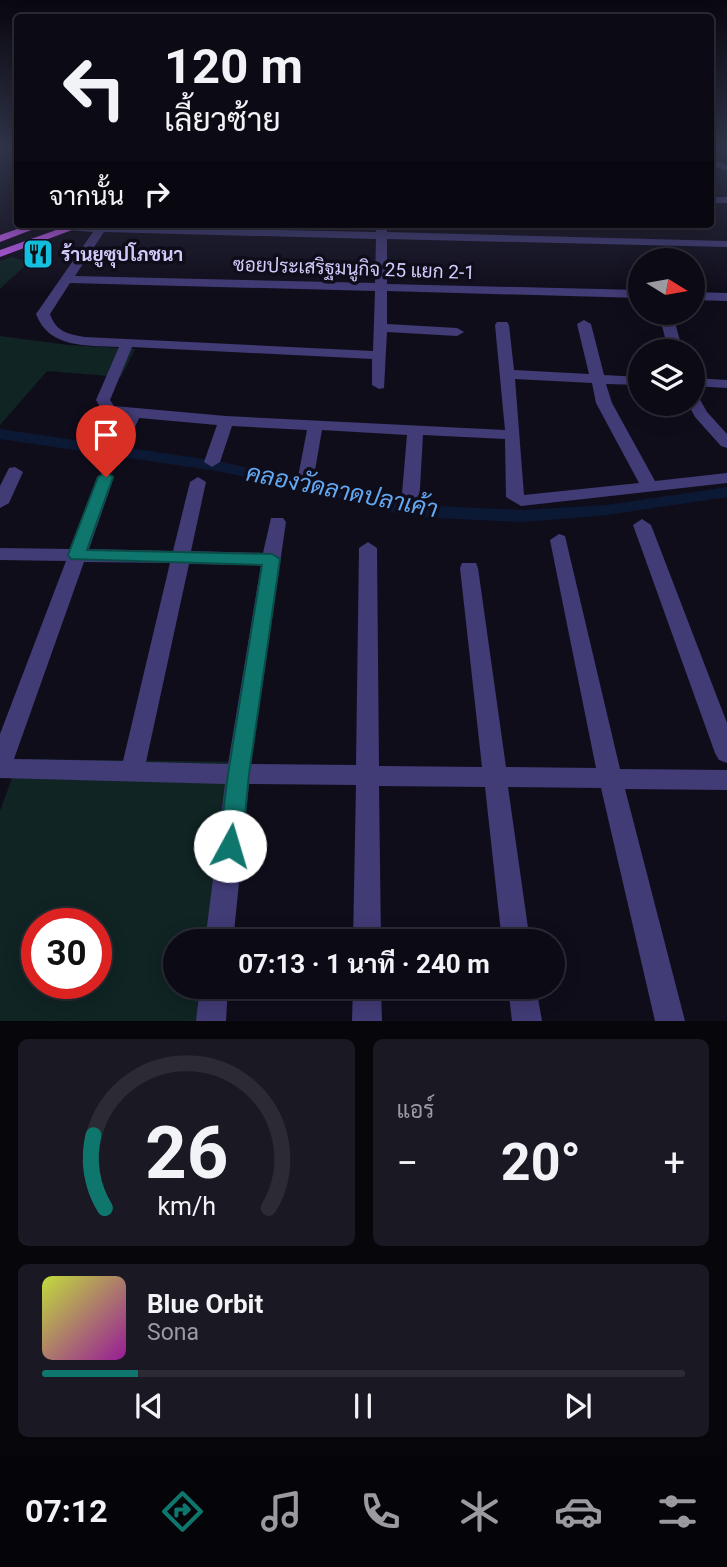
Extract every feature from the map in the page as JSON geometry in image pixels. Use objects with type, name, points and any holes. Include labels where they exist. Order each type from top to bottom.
[{"type":"main road","points":[[0,239],[31,228]]},
{"type":"main road","points":[[0,254],[72,228]]},
{"type":"street","points":[[93,228],[382,230],[727,244]]},
{"type":"street","points":[[101,229],[43,314],[47,325],[61,337],[127,344],[379,355]]},
{"type":"street","points":[[379,385],[382,230]]},
{"type":"street","name":"ซอยประเสริฐมนูกิจ 25 แยก 2-1","points":[[66,279],[628,294]]},
{"type":"street","points":[[705,296],[727,297]]},
{"type":"street","points":[[583,324],[611,420],[649,486]]},
{"type":"street","points":[[502,325],[513,435],[515,497],[521,502],[727,478]]},
{"type":"street","points":[[669,326],[672,339]]},
{"type":"street","points":[[382,328],[457,332]]},
{"type":"street","points":[[127,344],[103,400],[108,409],[132,414],[226,421],[513,435]]},
{"type":"street","points":[[508,374],[628,380]]},
{"type":"street","points":[[705,383],[727,384]]},
{"type":"street","points":[[117,450],[132,414]]},
{"type":"street","points":[[702,416],[727,443]]},
{"type":"street","points":[[212,463],[226,421]]},
{"type":"street","points":[[305,482],[315,426]]},
{"type":"street","points":[[410,505],[415,430]]},
{"type":"street","points":[[0,503],[15,472]]},
{"type":"street","points":[[106,477],[0,767],[238,774],[727,780]]},
{"type":"street","points":[[132,771],[198,482]]},
{"type":"street","points":[[220,929],[238,774],[277,522]]},
{"type":"street","points":[[642,524],[727,753]]},
{"type":"street","points":[[559,540],[610,777],[670,1021]]},
{"type":"street","points":[[367,929],[368,548]]},
{"type":"street","points":[[0,554],[272,559]]},
{"type":"street","points":[[469,568],[493,778],[514,929]]},
{"type":"street","points":[[211,1021],[213,999]]},
{"type":"street","points":[[367,999],[367,1021]]},
{"type":"street","points":[[524,999],[527,1021]]},
{"type":"green space","points":[[12,257],[29,262],[0,289],[0,261]]},
{"type":"green space","points":[[0,336],[68,345],[135,349],[121,377],[47,371],[0,425]]},
{"type":"green space","points":[[19,759],[250,762],[230,929],[163,929],[163,999],[223,999],[220,1021],[0,1021],[0,811]]},
{"type":"waterway","name":"คลองวัดลาดปลาเค้า","points":[[0,434],[217,466],[333,491],[375,504],[416,511],[523,516],[607,510],[727,492]]},
{"type":"place","name":"ร้านยูซุปโภชนา","points":[[38,254]]},
{"type":"route","points":[[106,477],[77,555],[272,559],[238,774],[230,846]]}]
